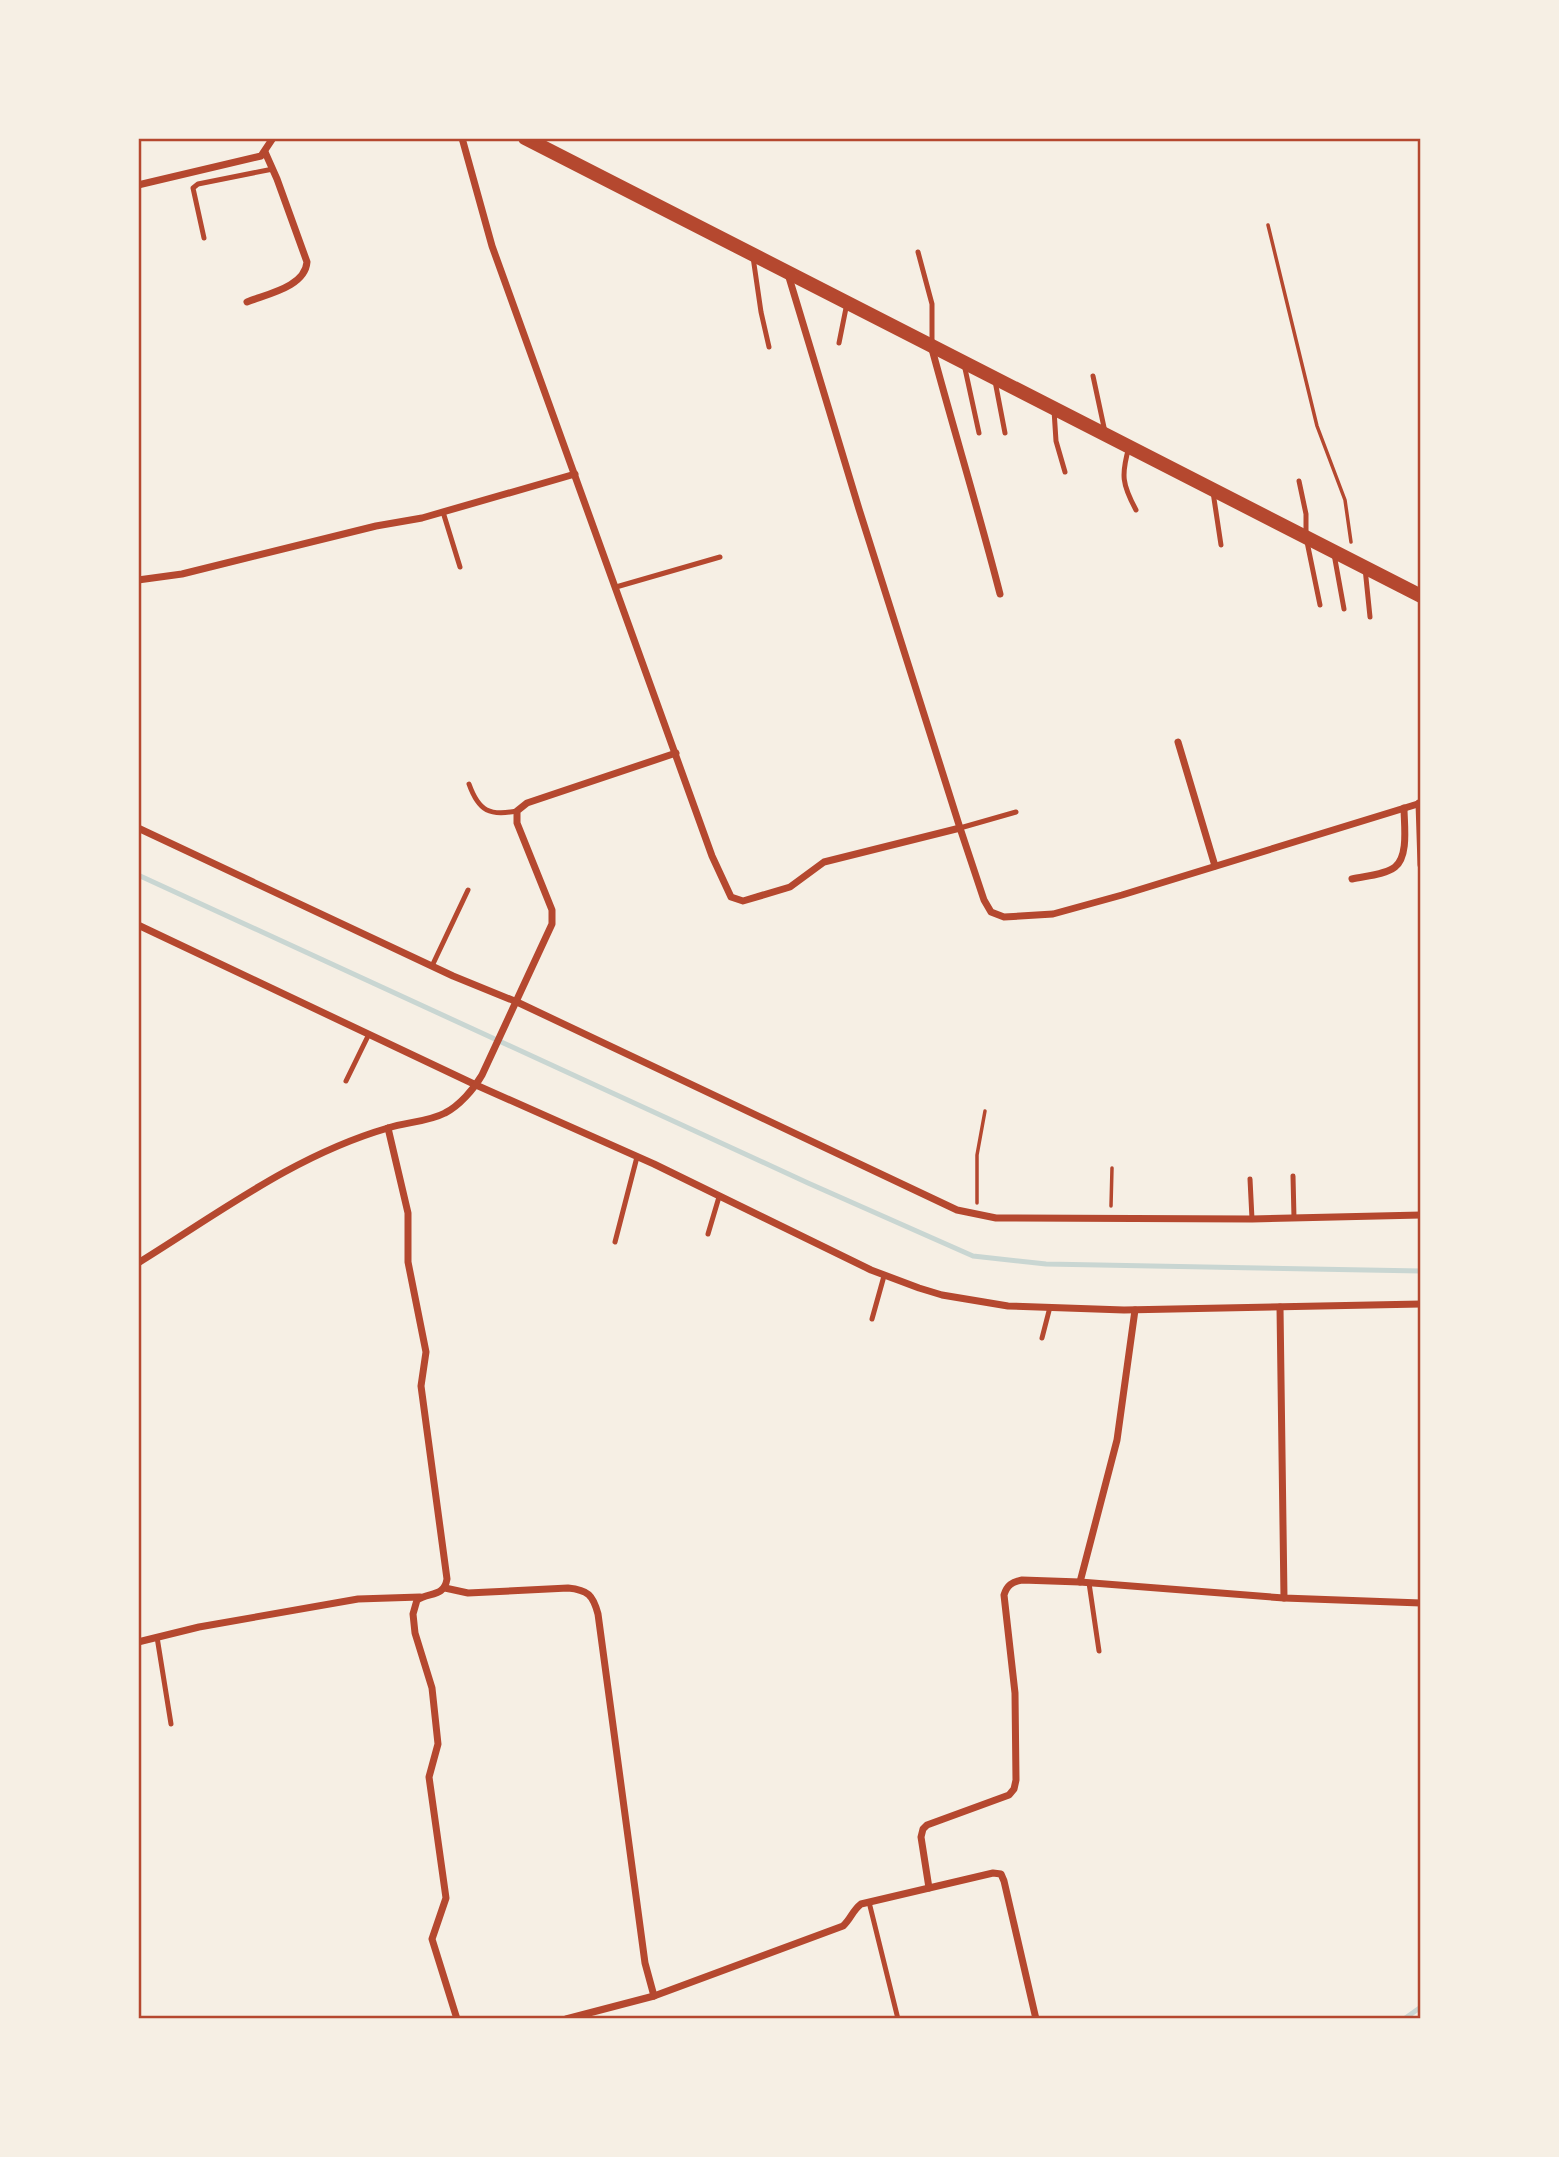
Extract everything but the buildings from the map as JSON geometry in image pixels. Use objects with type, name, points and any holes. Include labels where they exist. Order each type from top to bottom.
[{"type":"main road","points":[[524,138],[1421,596]]},
{"type":"street","points":[[138,185],[261,156],[273,138]]},
{"type":"street","points":[[462,138],[492,246],[712,856],[731,897],[743,901],[790,887],[824,862],[960,828]]},
{"type":"street","points":[[247,302],[286,286],[301,278],[306,271],[307,262],[265,152]]},
{"type":"street","points":[[788,273],[859,509],[987,907],[997,916],[1004,917],[1054,914],[1420,803],[1421,865]]},
{"type":"street","points":[[932,346],[1000,594]]},
{"type":"street","points":[[138,580],[182,574],[376,526],[422,518],[575,474]]},
{"type":"street","points":[[1178,742],[1215,866]]},
{"type":"street","points":[[138,1263],[258,1186],[305,1160],[388,1128],[445,1113],[476,1085],[514,1010],[549,933],[553,916],[517,823],[517,811],[527,803],[676,753]]},
{"type":"street","points":[[1352,879],[1394,869],[1404,845],[1404,808]]},
{"type":"street","points":[[138,828],[432,966],[517,1002],[957,1210],[996,1218],[1252,1219],[1421,1215]]},
{"type":"street","points":[[138,925],[476,1085],[637,1157],[884,1276],[953,1297],[1008,1306],[1135,1310],[1421,1304]]},
{"type":"street","points":[[138,1642],[199,1627],[358,1599],[421,1597],[439,1593],[445,1588],[447,1579],[421,1386],[426,1352],[408,1262],[408,1213],[388,1128]]},
{"type":"street","points":[[1280,1307],[1284,1598]]},
{"type":"street","points":[[1080,1582],[1117,1440],[1135,1310]]},
{"type":"street","points":[[929,1888],[921,1836],[923,1829],[927,1825],[1009,1794],[1014,1788],[1014,1693],[1004,1595],[1006,1588],[1013,1582],[1080,1582],[1284,1598],[1421,1602]]},
{"type":"street","points":[[445,1588],[468,1593],[568,1588],[584,1590],[593,1597],[598,1614],[645,1963],[654,1996]]},
{"type":"street","points":[[421,1597],[415,1604],[413,1620],[417,1646],[432,1688],[438,1744],[429,1777],[446,1898],[432,1939],[457,2019]]},
{"type":"street","points":[[566,2019],[654,1996],[844,1926],[850,1920],[853,1910],[861,1904],[992,1873],[1001,1874],[1004,1881],[1035,2019]]},
{"type":"lane","points":[[204,238],[193,188],[198,184],[273,169]]},
{"type":"lane","points":[[918,252],[932,304],[932,346]]},
{"type":"lane","points":[[752,255],[769,347]]},
{"type":"lane","points":[[839,343],[847,303]]},
{"type":"lane","points":[[964,363],[979,433]]},
{"type":"lane","points":[[1093,376],[1106,435]]},
{"type":"lane","points":[[994,378],[1005,433]]},
{"type":"lane","points":[[1054,409],[1056,441],[1065,472]]},
{"type":"lane","points":[[1129,447],[1122,479],[1136,510]]},
{"type":"lane","points":[[1299,481],[1306,514],[1306,537],[1320,605]]},
{"type":"lane","points":[[1212,489],[1221,545]]},
{"type":"lane","points":[[443,512],[460,567]]},
{"type":"lane","points":[[1333,551],[1344,609]]},
{"type":"lane","points":[[617,587],[720,557]]},
{"type":"lane","points":[[1359,564],[1370,617]]},
{"type":"lane","points":[[469,784],[474,797],[488,812],[497,815],[517,811]]},
{"type":"lane","points":[[960,828],[1016,812]]},
{"type":"lane","points":[[432,966],[468,890]]},
{"type":"lane","points":[[346,1081],[369,1034]]},
{"type":"lane","points":[[615,1242],[637,1157]]},
{"type":"lane","points":[[1293,1176],[1294,1218]]},
{"type":"lane","points":[[1250,1179],[1252,1219]]},
{"type":"lane","points":[[708,1234],[719,1196]]},
{"type":"lane","points":[[872,1320],[884,1276]]},
{"type":"lane","points":[[1042,1338],[1050,1307]]},
{"type":"lane","points":[[1089,1583],[1099,1651]]},
{"type":"lane","points":[[157,1637],[171,1724]]},
{"type":"lane","points":[[869,1902],[898,2019]]},
{"type":"path","points":[[1268,225],[1317,426],[1345,500],[1359,564]]},
{"type":"path","points":[[977,1215],[977,1155],[985,1111]]},
{"type":"path","points":[[1111,1218],[1112,1168]]},
{"type":"waterway","points":[[138,875],[973,1256],[1046,1264],[1421,1271]]},
{"type":"waterway","points":[[1404,2019],[1421,2007]]}]
